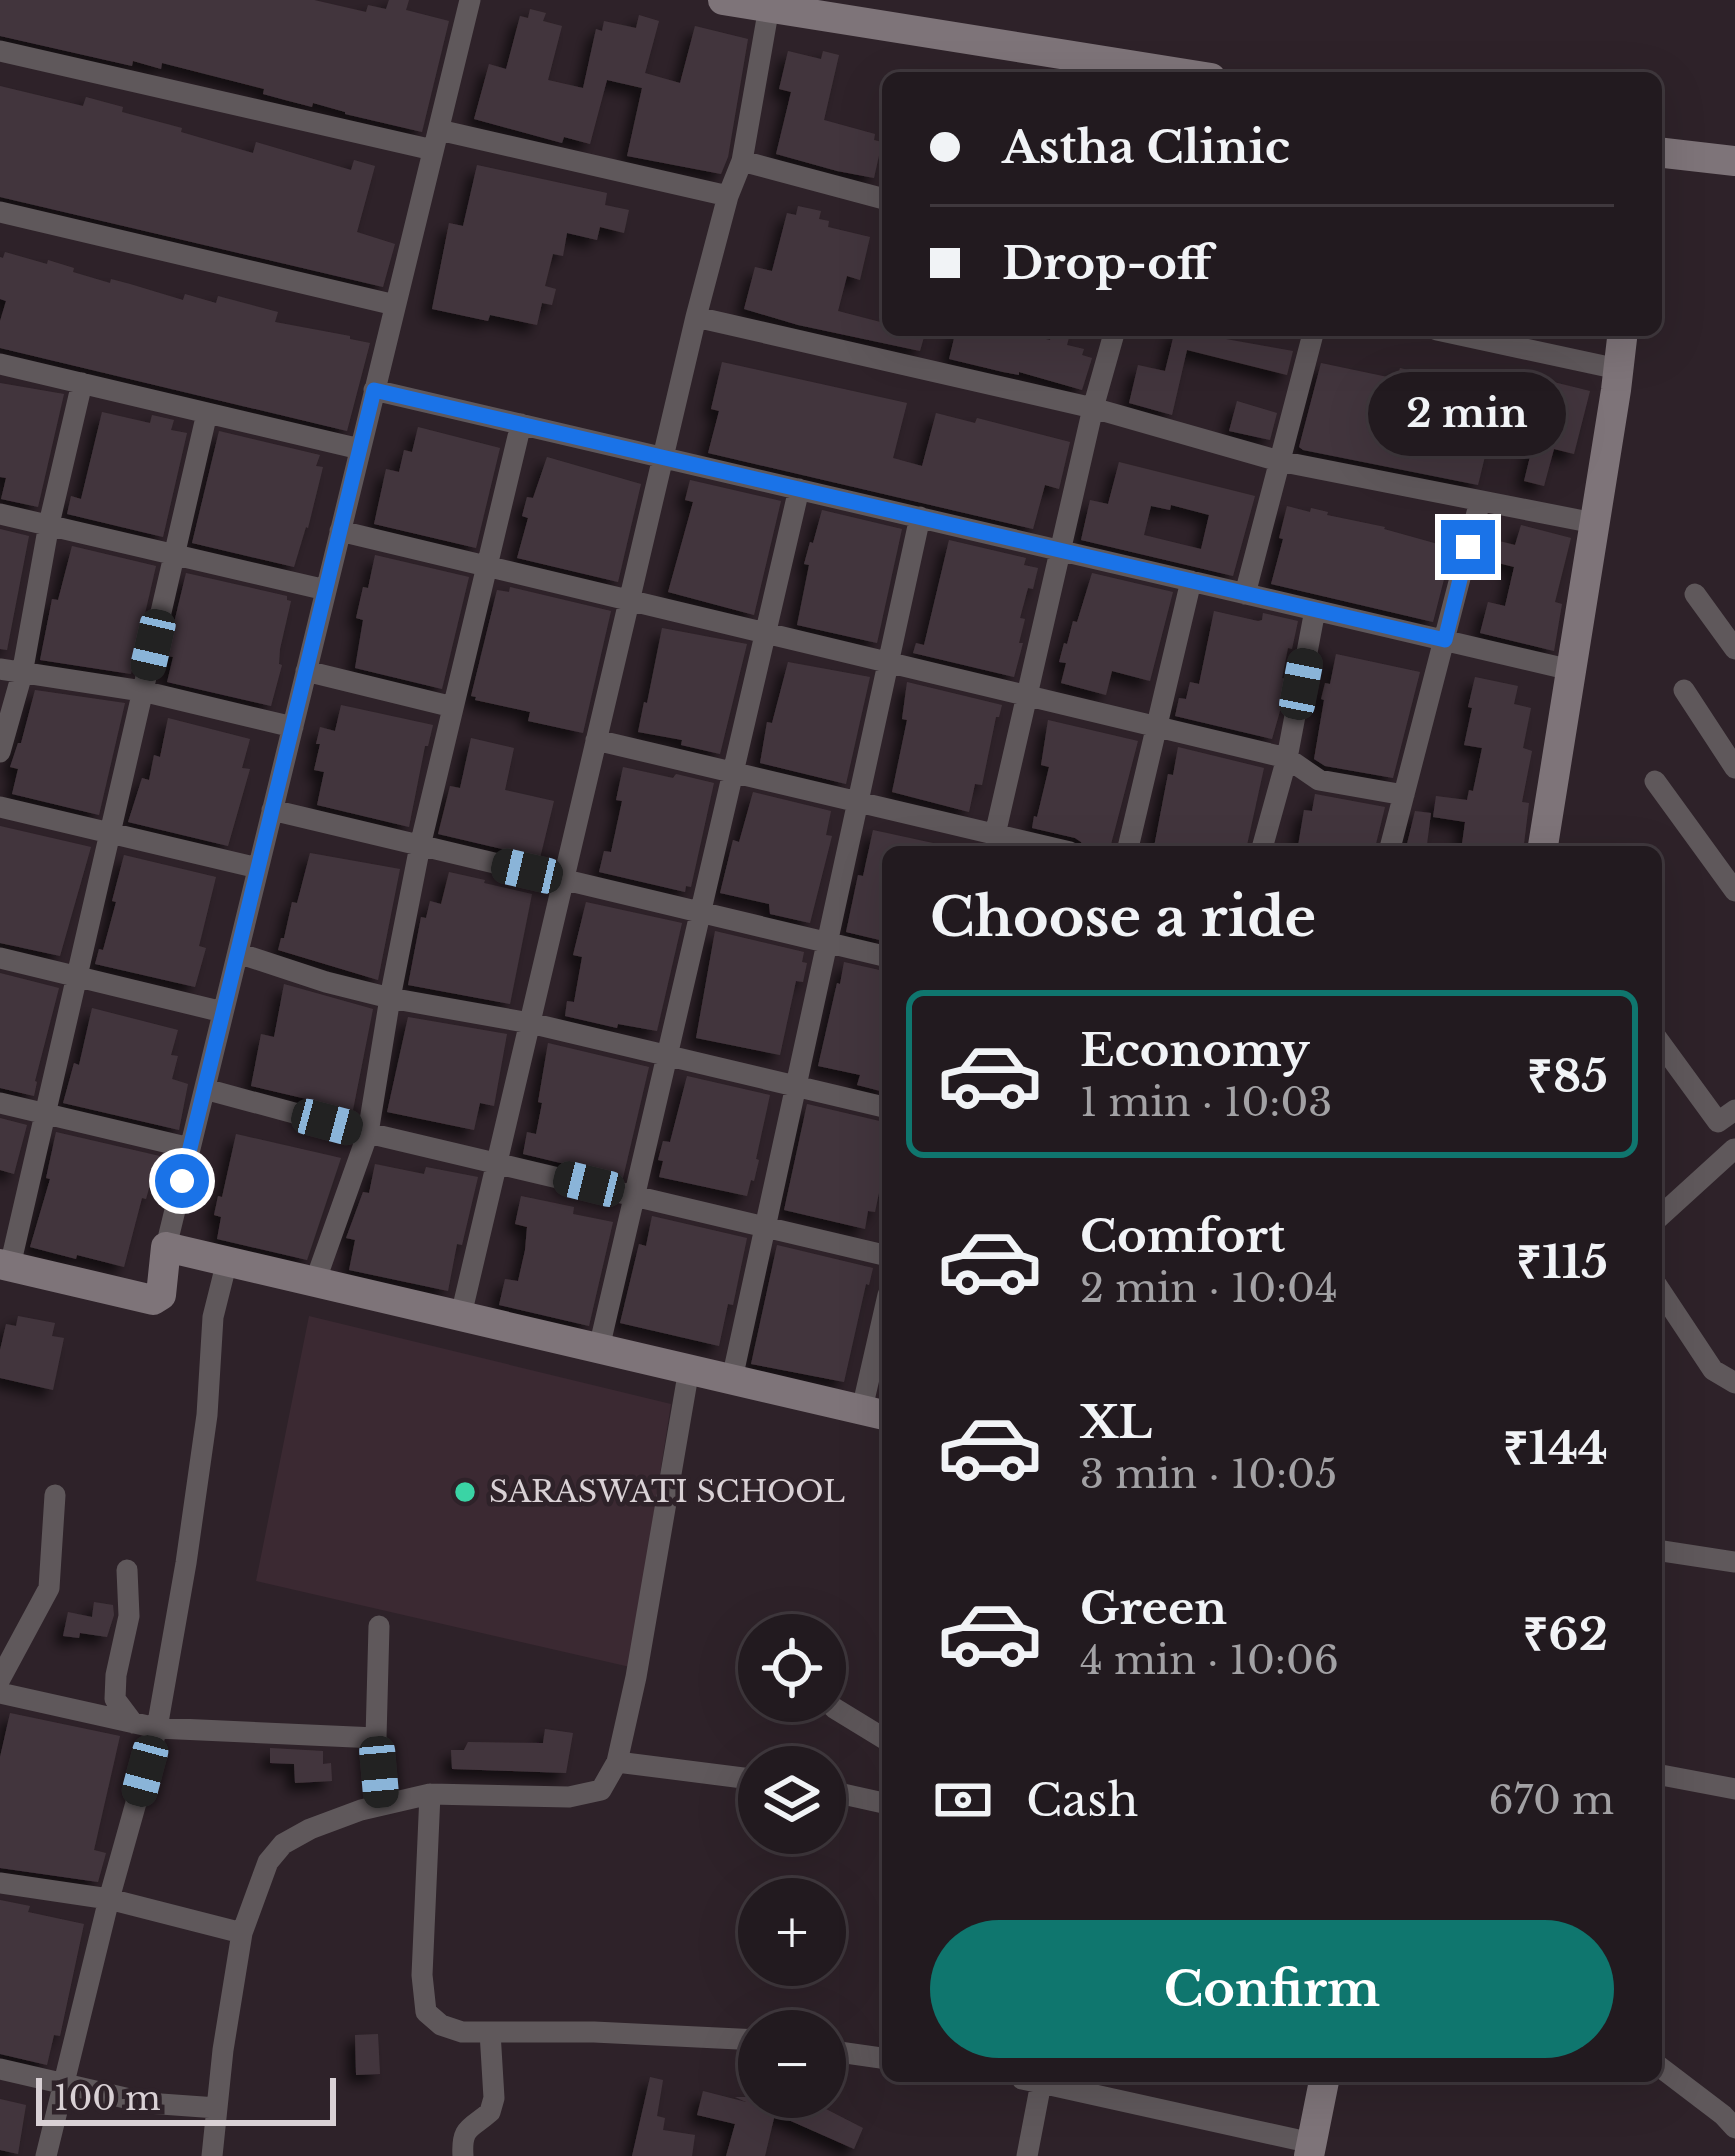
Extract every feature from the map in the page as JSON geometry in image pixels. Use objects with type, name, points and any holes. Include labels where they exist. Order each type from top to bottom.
[{"type":"street","points":[[207,412],[45,1114],[5,1265],[153,1300],[161,1295],[166,1247],[470,0]]},
{"type":"street","points":[[723,0],[1174,72]]},
{"type":"street","points":[[460,1316],[696,317],[742,160],[769,7]]},
{"type":"street","points":[[0,51],[728,196]]},
{"type":"street","points":[[1662,153],[1735,161]]},
{"type":"street","points":[[742,160],[882,198]]},
{"type":"street","points":[[0,212],[395,305]]},
{"type":"street","points":[[696,317],[1093,408],[1279,461],[1594,523]]},
{"type":"street","points":[[596,740],[857,802],[993,843],[1113,336]]},
{"type":"street","points":[[1245,593],[1312,336]]},
{"type":"street","points":[[1465,336],[1618,369]]},
{"type":"street","points":[[1543,846],[1622,336]]},
{"type":"street","points":[[0,364],[360,448]]},
{"type":"street","points":[[0,752],[11,671],[82,383]]},
{"type":"street","points":[[374,390],[1571,670]]},
{"type":"street","points":[[315,1282],[368,1132],[420,846],[520,424]]},
{"type":"street","points":[[599,1348],[799,489]]},
{"type":"street","points":[[1391,846],[1480,501]]},
{"type":"street","points":[[0,514],[326,590]]},
{"type":"street","points":[[732,1379],[920,518]]},
{"type":"street","points":[[340,531],[1287,758],[1319,780],[1404,795]]},
{"type":"street","points":[[1128,846],[1191,581]]},
{"type":"street","points":[[1695,593],[1735,649]]},
{"type":"street","points":[[1263,846],[1287,758],[1315,610]]},
{"type":"street","points":[[11,671],[142,691],[292,727]]},
{"type":"street","points":[[306,671],[453,707]]},
{"type":"street","points":[[1684,690],[1735,768]]},
{"type":"street","points":[[1655,781],[1735,891]]},
{"type":"street","points":[[0,807],[258,868]]},
{"type":"street","points":[[272,810],[882,956]]},
{"type":"street","points":[[238,953],[390,998],[530,1022],[882,1107]]},
{"type":"street","points":[[0,958],[224,1012]]},
{"type":"street","points":[[1662,1043],[1726,1116],[1734,1150],[1662,1215]]},
{"type":"street","points":[[205,1089],[882,1255]]},
{"type":"street","points":[[0,1103],[190,1148]]},
{"type":"street","points":[[166,1247],[875,1412],[882,1349]]},
{"type":"street","points":[[46,2156],[157,1728],[187,1563],[207,1415],[213,1317],[227,1261]]},
{"type":"street","points":[[1662,1292],[1713,1370],[1735,1383]]},
{"type":"street","points":[[212,2156],[242,1933],[268,1862],[283,1844],[310,1829],[430,1794],[568,1797],[601,1790],[617,1762],[636,1677],[689,1369]]},
{"type":"street","points":[[0,1679],[49,1588],[55,1495]]},
{"type":"street","points":[[1662,1551],[1735,1562]]},
{"type":"street","points":[[128,1570],[129,1616],[115,1699],[133,1723]]},
{"type":"street","points":[[379,1626],[376,1738],[382,1805]]},
{"type":"street","points":[[0,1693],[157,1728],[376,1738]]},
{"type":"street","points":[[846,1716],[882,1738]]},
{"type":"street","points":[[617,1762],[738,1777]]},
{"type":"street","points":[[1662,1775],[1735,1789]]},
{"type":"street","points":[[430,1794],[422,1975],[425,2012],[441,2025],[462,2032],[738,2039]]},
{"type":"street","points":[[846,1795],[882,1803]]},
{"type":"street","points":[[0,1883],[109,1899],[242,1933]]},
{"type":"street","points":[[463,2156],[468,2127],[490,2112],[494,2098],[490,2032]]},
{"type":"street","points":[[846,2053],[882,2058]]},
{"type":"street","points":[[0,2069],[147,2103],[217,2108]]},
{"type":"street","points":[[1662,2069],[1735,2128]]},
{"type":"street","points":[[1023,2082],[1027,2156]]},
{"type":"street","points":[[1039,2082],[1310,2150],[1324,2082]]},
{"type":"shaded area","name":"SARASWATI SCHOOL","points":[[309,1316],[671,1404],[630,1667],[256,1581]]},
{"type":"building","points":[[0,0],[314,0],[366,12],[368,5],[386,9],[389,0],[409,0],[406,10],[449,21],[422,132],[285,100],[263,94],[264,89],[162,63],[161,69],[133,61],[132,66],[0,36]]},
{"type":"building","points":[[530,9],[546,13],[543,21],[562,26],[548,80],[583,88],[596,29],[602,31],[604,21],[636,28],[639,15],[659,21],[645,73],[680,83],[695,26],[748,39],[721,174],[627,156],[642,88],[607,80],[590,144],[564,137],[562,143],[474,119],[489,64],[506,69],[520,16],[528,18]]},
{"type":"building","points":[[788,51],[821,59],[823,51],[839,55],[824,120],[875,134],[874,140],[882,142],[874,178],[776,154],[791,92],[779,89]]},
{"type":"building","points":[[0,86],[83,106],[86,97],[253,153],[256,142],[351,170],[354,160],[375,166],[357,232],[395,244],[383,287],[0,197]]},
{"type":"building","points":[[477,165],[607,193],[605,205],[629,210],[624,233],[600,227],[597,240],[567,233],[563,256],[553,254],[545,286],[556,289],[552,305],[542,303],[537,325],[432,309],[449,223],[463,226]]},
{"type":"building","points":[[798,206],[821,211],[819,219],[829,221],[828,227],[870,237],[860,280],[847,276],[838,311],[882,322],[882,336],[924,336],[920,351],[744,309],[755,267],[772,271],[787,213],[796,215]]},
{"type":"building","points":[[5,252],[183,300],[185,294],[216,303],[218,296],[278,312],[275,322],[370,343],[347,431],[0,348],[6,301],[0,299],[0,257]]},
{"type":"building","points":[[955,336],[1050,340],[1051,336],[1069,336],[1067,345],[1084,349],[1082,355],[1092,358],[1082,390],[949,359]]},
{"type":"building","points":[[1174,336],[1209,336],[1293,351],[1287,375],[1187,350],[1172,415],[1129,403],[1138,365],[1165,371]]},
{"type":"building","points":[[722,362],[907,403],[893,458],[922,466],[936,413],[975,423],[977,418],[1070,442],[1059,489],[1045,485],[1033,529],[708,453],[719,411],[711,409]]},
{"type":"building","points":[[1321,363],[1397,379],[1400,368],[1431,376],[1428,388],[1475,400],[1476,396],[1504,403],[1513,372],[1590,391],[1574,454],[1554,449],[1544,486],[1524,481],[1533,444],[1526,442],[1530,427],[1490,416],[1478,485],[1299,447]]},
{"type":"building","points":[[0,383],[64,394],[38,507],[1,499],[6,478],[0,477]]},
{"type":"building","points":[[1237,401],[1277,413],[1270,440],[1229,431]]},
{"type":"building","points":[[102,412],[150,423],[152,415],[174,420],[171,430],[187,433],[163,537],[67,514],[71,496],[81,499]]},
{"type":"building","points":[[418,427],[500,448],[476,548],[374,524],[386,469],[399,472],[404,450],[412,452]]},
{"type":"building","points":[[219,431],[320,455],[316,466],[323,467],[294,567],[192,543]]},
{"type":"building","points":[[547,457],[641,484],[618,582],[517,558],[528,518],[522,516],[527,497],[533,498]]},
{"type":"building","points":[[1119,462],[1255,496],[1233,576],[1081,540],[1090,500],[1108,504]],"holes":[[[1171,505],[1209,515],[1201,549],[1144,535],[1151,506],[1170,510]]]},
{"type":"building","points":[[690,480],[781,501],[754,615],[668,592],[693,502],[685,500]]},
{"type":"building","points":[[1287,506],[1328,512],[1452,548],[1433,622],[1271,584]]},
{"type":"building","points":[[822,510],[902,529],[877,643],[797,625],[809,565],[804,564]]},
{"type":"building","points":[[1521,525],[1571,538],[1555,602],[1562,604],[1554,651],[1480,633],[1488,602],[1505,606],[1514,567],[1494,562],[1499,541],[1515,545]]},
{"type":"building","points":[[0,529],[29,536],[7,650],[0,649]]},
{"type":"building","points":[[949,540],[1026,558],[1024,565],[1038,568],[1020,618],[1025,619],[1019,643],[1023,643],[1014,677],[913,653],[916,643],[924,645]]},
{"type":"building","points":[[72,546],[156,566],[131,674],[40,660],[52,599],[58,600]]},
{"type":"building","points":[[375,555],[469,577],[442,689],[355,668],[363,620],[356,618]]},
{"type":"building","points":[[186,573],[287,596],[291,601],[271,706],[167,682],[173,657],[166,656]]},
{"type":"building","points":[[1092,573],[1173,592],[1150,681],[1112,671],[1106,695],[1061,683],[1064,643],[1073,621],[1077,622]]},
{"type":"building","points":[[510,587],[611,611],[583,733],[528,721],[530,712],[471,696],[497,590],[509,592]]},
{"type":"building","points":[[1214,611],[1258,621],[1263,613],[1298,621],[1292,649],[1288,648],[1282,704],[1272,739],[1175,716],[1179,698],[1186,699],[1190,682],[1199,684]]},
{"type":"building","points":[[662,628],[747,644],[720,754],[681,745],[682,740],[638,732]]},
{"type":"building","points":[[1336,654],[1420,672],[1393,778],[1325,766],[1314,759],[1321,699],[1325,683],[1330,684]]},
{"type":"building","points":[[788,662],[870,677],[846,784],[760,763],[767,722],[772,723]]},
{"type":"building","points":[[1475,677],[1518,686],[1514,704],[1531,708],[1523,748],[1532,751],[1522,802],[1529,803],[1524,846],[1462,846],[1465,822],[1433,817],[1436,796],[1467,800],[1469,790],[1473,791],[1482,748],[1464,745],[1472,708],[1468,707]]},
{"type":"building","points":[[907,682],[1002,705],[982,785],[975,784],[969,812],[892,792],[907,720],[902,719]]},
{"type":"building","points":[[35,690],[125,703],[99,815],[12,794],[18,769],[10,767]]},
{"type":"building","points":[[341,705],[433,725],[409,827],[317,805],[324,772],[314,770],[320,727],[335,731]]},
{"type":"building","points":[[168,718],[250,739],[242,768],[250,769],[228,846],[128,822],[142,778],[149,780],[154,755],[160,757]]},
{"type":"building","points":[[1048,720],[1138,741],[1111,846],[1083,846],[1075,838],[1032,828],[1049,767],[1041,765]]},
{"type":"building","points":[[471,738],[514,748],[505,790],[554,801],[540,858],[438,834],[450,786],[460,788]]},
{"type":"building","points":[[1178,747],[1264,768],[1247,845],[1154,846],[1168,774],[1173,775]]},
{"type":"building","points":[[623,767],[714,783],[691,887],[686,886],[685,892],[599,872],[604,851],[611,852],[622,801],[616,800]]},
{"type":"building","points":[[753,792],[831,811],[826,835],[832,836],[810,923],[770,914],[769,904],[720,893],[733,840],[739,842]]},
{"type":"building","points":[[1315,794],[1385,807],[1375,846],[1298,846],[1304,810],[1312,811]]},
{"type":"building","points":[[1415,811],[1431,813],[1427,846],[1406,846]]},
{"type":"building","points":[[0,826],[91,847],[60,956],[0,943]]},
{"type":"building","points":[[873,830],[942,845],[882,846],[882,941],[846,932],[858,875],[863,876]]},
{"type":"building","points":[[310,853],[400,869],[378,980],[278,950]]},
{"type":"building","points":[[124,855],[216,877],[199,946],[206,948],[195,987],[95,964],[116,902],[112,901]]},
{"type":"building","points":[[449,872],[532,894],[510,1004],[408,985],[421,917],[426,918],[430,901],[441,904]]},
{"type":"building","points":[[586,902],[682,923],[657,1031],[565,1016],[567,1001],[574,1002],[582,957],[573,955]]},
{"type":"building","points":[[715,931],[804,952],[803,982],[796,981],[780,1055],[696,1038]]},
{"type":"building","points":[[844,962],[882,971],[882,1091],[857,1085],[860,1075],[818,1066]]},
{"type":"building","points":[[0,973],[59,988],[34,1096],[0,1088]]},
{"type":"building","points":[[284,984],[373,1009],[353,1110],[251,1086],[261,1034],[274,1037]]},
{"type":"building","points":[[92,1008],[178,1030],[171,1055],[178,1056],[172,1079],[188,1084],[179,1130],[63,1103],[74,1063],[79,1065]]},
{"type":"building","points":[[408,1017],[507,1034],[494,1106],[480,1103],[474,1130],[387,1112]]},
{"type":"building","points":[[548,1043],[649,1067],[623,1178],[523,1154],[527,1132],[536,1134]]},
{"type":"building","points":[[687,1076],[770,1095],[759,1160],[747,1196],[659,1177],[663,1141],[670,1142]]},
{"type":"building","points":[[807,1104],[882,1122],[882,1188],[875,1212],[868,1211],[865,1229],[784,1210]]},
{"type":"building","points":[[0,1118],[27,1125],[14,1174],[0,1170]]},
{"type":"building","points":[[56,1132],[164,1157],[159,1176],[153,1174],[146,1199],[142,1198],[124,1267],[30,1247],[50,1179],[46,1178]]},
{"type":"building","points":[[236,1134],[341,1158],[307,1260],[217,1239],[221,1217],[214,1215]]},
{"type":"building","points":[[375,1164],[424,1174],[426,1167],[478,1177],[448,1291],[349,1270],[355,1240],[346,1238],[363,1192],[369,1193]]},
{"type":"building","points":[[521,1196],[574,1207],[573,1214],[613,1222],[589,1326],[499,1305],[505,1279],[518,1281],[525,1250],[527,1227],[515,1224]]},
{"type":"building","points":[[652,1216],[747,1238],[719,1346],[620,1323],[639,1244],[646,1246]]},
{"type":"building","points":[[777,1245],[873,1268],[844,1382],[751,1364]]},
{"type":"building","points":[[18,1316],[55,1323],[52,1336],[64,1338],[53,1390],[0,1378],[6,1324],[16,1326]]},
{"type":"building","points":[[94,1602],[113,1605],[107,1637],[63,1636],[68,1612],[92,1617]]},
{"type":"building","points":[[10,1713],[120,1736],[94,1850],[106,1853],[98,1882],[0,1868],[0,1757]]},
{"type":"building","points":[[545,1729],[573,1733],[566,1773],[452,1769],[451,1750],[464,1750],[468,1742],[543,1743]]},
{"type":"building","points":[[270,1748],[323,1751],[323,1764],[331,1763],[332,1781],[295,1783],[294,1764],[270,1763]]},
{"type":"building","points":[[0,1900],[30,1906],[28,1912],[84,1924],[60,2036],[54,2035],[47,2065],[0,2054]]},
{"type":"building","points":[[378,2034],[380,2074],[356,2075],[355,2035]]},
{"type":"building","points":[[650,2077],[663,2080],[657,2116],[665,2118],[663,2130],[695,2135],[692,2156],[632,2156]]},
{"type":"building","points":[[703,2091],[738,2100],[738,2118],[774,2118],[765,2156],[726,2156],[735,2124],[697,2115]]},
{"type":"building","points":[[0,2099],[26,2105],[18,2154],[0,2150]]},
{"type":"building","points":[[784,2118],[843,2118],[863,2128],[854,2149]]},
{"type":"place","name":"SARASWATI SCHOOL","points":[[465,1492]]},
{"type":"route","points":[[182,1181],[374,390],[1445,640],[1468,547]]}]
